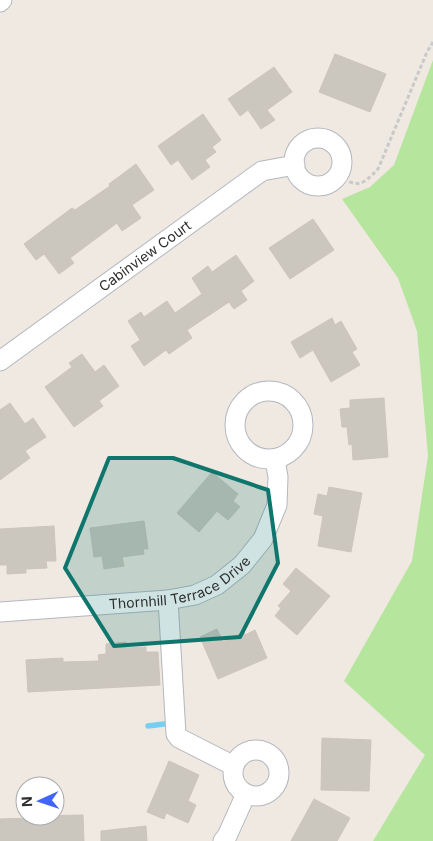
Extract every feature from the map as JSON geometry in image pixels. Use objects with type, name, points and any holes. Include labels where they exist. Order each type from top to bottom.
[{"type":"street","points":[[317,138],[326,139],[333,143],[342,157],[342,164],[338,175],[330,183],[322,185],[315,186],[301,178],[295,165],[298,149],[303,143],[317,138]]},
{"type":"street","name":"Cabinview Court","points":[[0,362],[262,171],[295,165]]},
{"type":"street","name":"Thornhill Terrace Drive","points":[[0,612],[168,600],[194,595],[216,585],[242,565],[263,539],[277,505],[278,477],[275,459]]},
{"type":"street","points":[[168,600],[176,734],[179,738],[234,766]]},
{"type":"street","points":[[251,750],[259,750],[267,752],[273,757],[278,764],[280,772],[275,787],[269,793],[262,796],[253,796],[246,794],[236,785],[233,772],[234,766],[244,754],[251,750]]},
{"type":"street","points":[[223,841],[246,794]]},
{"type":"path","points":[[338,175],[351,184],[355,184],[370,177],[378,169],[427,52],[433,42]]},
{"type":"highlighted area","points":[[109,458],[173,458],[268,490],[278,563],[240,637],[114,646],[65,568]]},
{"type":"green space","points":[[433,60],[433,841],[373,841],[425,755],[344,681],[412,561],[428,456],[417,331],[398,278],[342,199],[370,187],[394,165]]},
{"type":"building","points":[[335,54],[386,74],[370,112],[319,92]]},
{"type":"building","points":[[274,67],[292,92],[267,110],[275,120],[261,129],[248,110],[240,116],[228,99]]},
{"type":"building","points":[[203,114],[221,140],[212,147],[216,152],[205,160],[210,167],[192,180],[178,160],[171,165],[158,146]]},
{"type":"building","points":[[136,164],[154,190],[132,205],[141,218],[122,231],[117,223],[70,258],[74,263],[59,274],[44,254],[36,260],[24,244],[72,208],[75,210],[110,186],[109,184]]},
{"type":"building","points":[[313,219],[334,250],[290,279],[269,248]]},
{"type":"building","points":[[236,255],[254,281],[241,291],[247,300],[234,309],[229,302],[187,330],[192,338],[169,354],[166,350],[144,366],[131,346],[140,340],[128,321],[141,312],[144,317],[167,301],[175,313],[202,294],[192,278],[208,266],[212,272]]},
{"type":"building","points":[[332,318],[335,325],[341,321],[357,349],[352,352],[360,365],[331,382],[313,350],[300,358],[291,342]]},
{"type":"building","points":[[82,354],[95,372],[104,365],[119,386],[99,401],[103,406],[74,427],[45,387],[72,367],[69,363]]},
{"type":"building","points":[[384,398],[388,457],[353,460],[352,444],[349,445],[347,427],[342,427],[340,409],[350,408],[350,400]]},
{"type":"building","points":[[10,403],[25,424],[33,418],[46,437],[25,451],[30,458],[0,480],[0,410]]},
{"type":"building","points":[[212,472],[238,494],[233,501],[240,507],[228,520],[217,511],[199,532],[177,513]]},
{"type":"building","points":[[329,487],[362,493],[351,552],[318,546],[323,516],[314,514],[318,494],[327,496]]},
{"type":"building","points":[[144,521],[148,549],[143,549],[144,554],[122,557],[124,566],[104,569],[102,556],[94,557],[90,528]]},
{"type":"building","points":[[54,526],[56,561],[46,561],[47,568],[26,569],[26,573],[7,574],[7,565],[0,565],[0,529]]},
{"type":"building","points":[[296,568],[330,596],[297,635],[275,616],[281,608],[278,606],[291,591],[283,584]]},
{"type":"building","points":[[217,629],[223,642],[244,632],[245,635],[255,630],[267,658],[218,679],[200,637]]},
{"type":"building","points":[[126,642],[126,648],[146,647],[146,652],[158,652],[160,685],[28,692],[26,660],[63,658],[63,662],[99,661],[98,655],[106,654],[106,644]]},
{"type":"building","points":[[322,738],[371,740],[369,791],[321,790]]},
{"type":"building","points":[[169,761],[199,775],[188,801],[196,805],[188,823],[166,813],[164,819],[147,812]]},
{"type":"building","points":[[314,799],[350,818],[337,841],[291,841]]},
{"type":"building","points":[[65,815],[83,815],[84,841],[0,841],[0,819],[15,819],[15,826],[65,826]]},
{"type":"building","points":[[146,826],[147,841],[101,841],[101,831]]},
{"type":"waterway","points":[[148,726],[164,724]]}]
